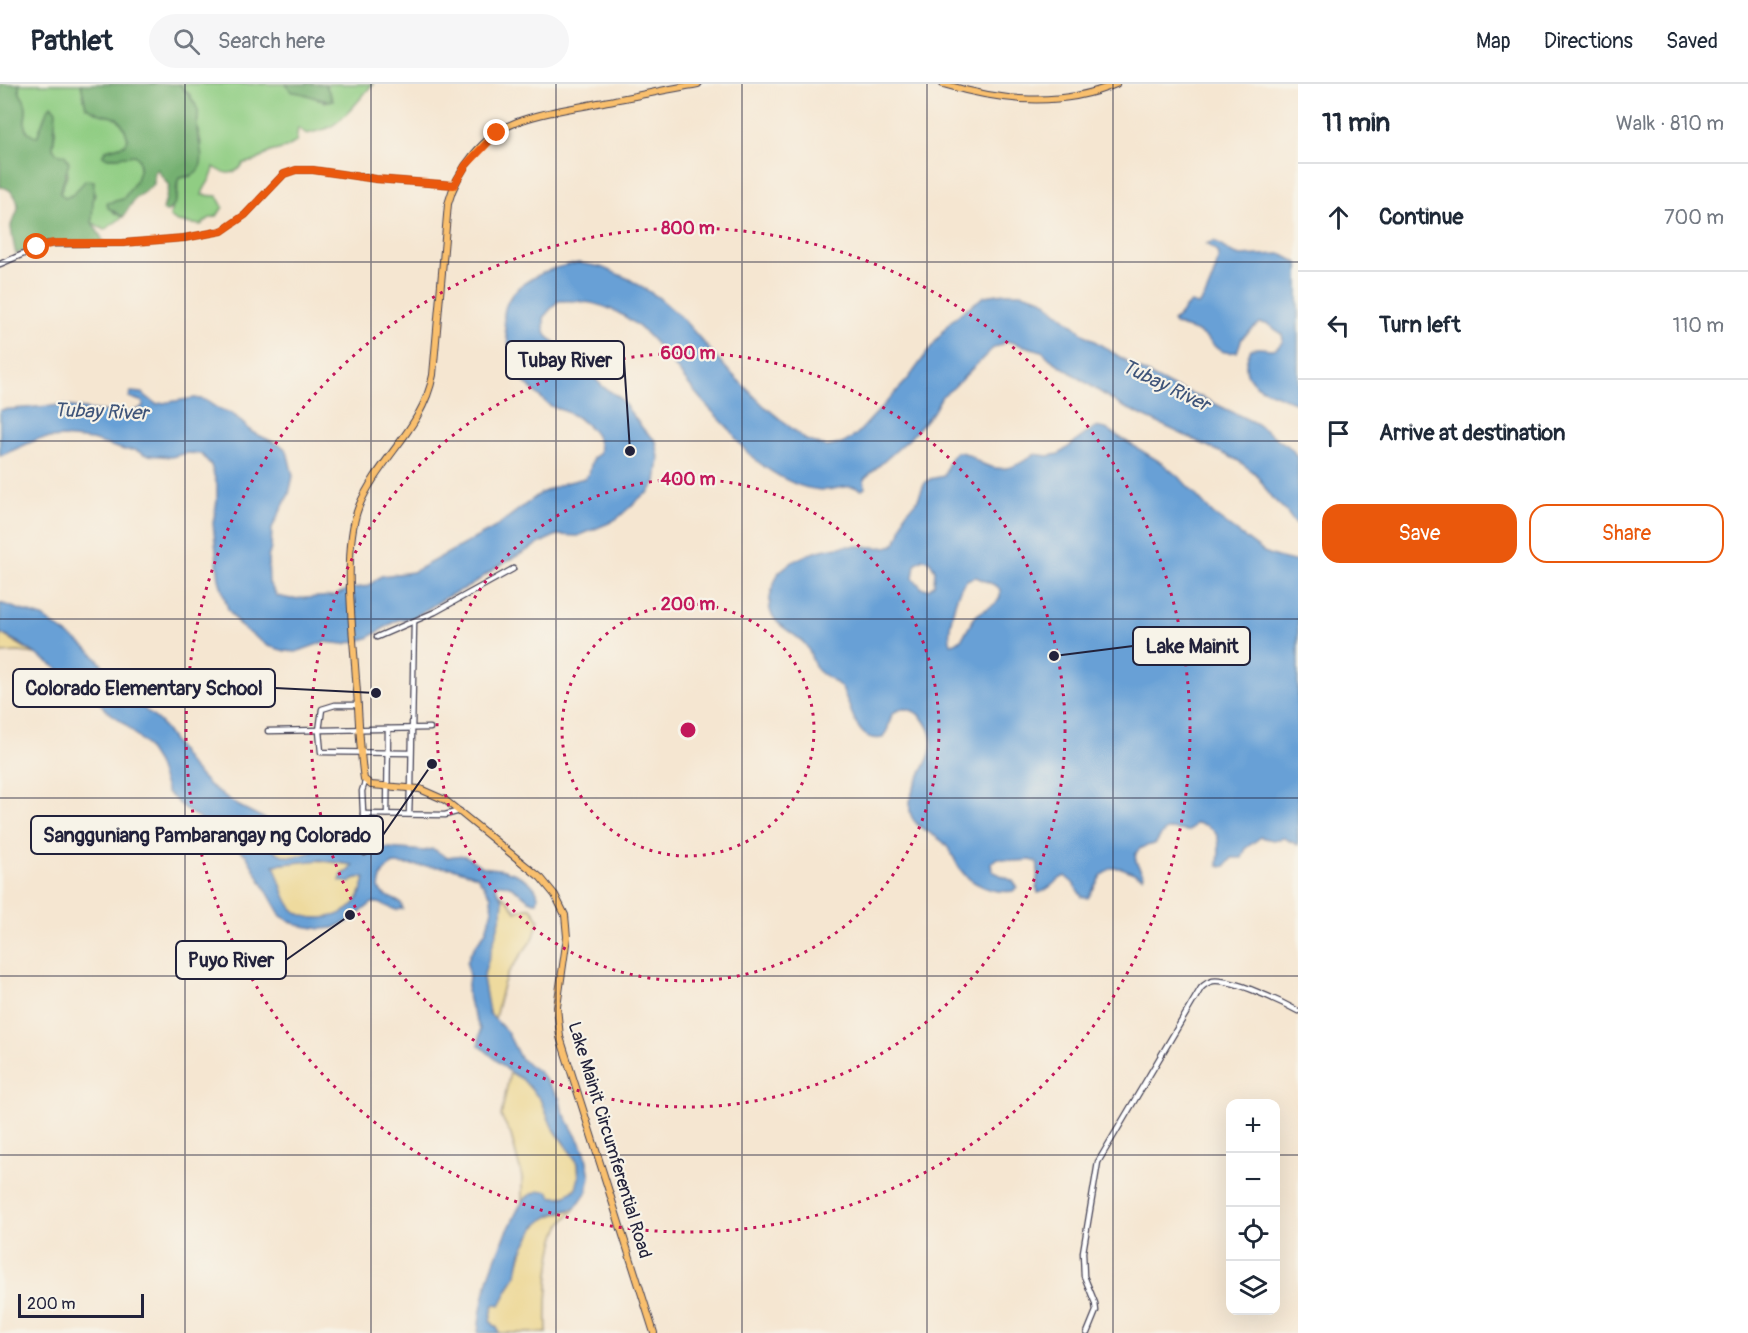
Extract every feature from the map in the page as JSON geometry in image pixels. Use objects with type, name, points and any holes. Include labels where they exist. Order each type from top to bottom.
[{"type":"main road","points":[[365,782],[354,646],[352,533],[359,507],[377,475],[418,416],[429,394],[433,375],[447,214],[454,185],[479,149],[497,133],[515,122],[698,84]]},
{"type":"main road","points":[[943,84],[984,95],[1045,100],[1074,97],[1116,84]]},
{"type":"main road","name":"Lake Mainit Circumferential Road","points":[[365,782],[374,786],[410,788],[435,795],[460,811],[541,878],[563,909],[567,945],[557,1007],[560,1037],[654,1333]]},
{"type":"street","points":[[0,264],[47,244],[123,243],[184,238],[222,231],[245,215],[284,174],[296,170],[454,185]]},
{"type":"street","points":[[377,637],[414,622],[513,569]]},
{"type":"street","points":[[409,814],[414,622]]},
{"type":"street","points":[[358,705],[324,707],[321,712],[319,731],[321,752],[411,753]]},
{"type":"street","points":[[268,731],[430,728]]},
{"type":"street","points":[[387,814],[388,729]]},
{"type":"street","points":[[365,782],[362,791],[365,853]]},
{"type":"street","points":[[363,814],[445,816],[460,811]]},
{"type":"street","points":[[1087,1333],[1096,1311],[1084,1276],[1083,1252],[1098,1162],[1201,988],[1212,981],[1226,982],[1263,994],[1298,1011]]},
{"type":"green space","points":[[0,84],[19,84],[20,94],[26,108],[25,127],[30,134],[37,137],[51,105],[56,111],[53,148],[56,153],[65,155],[69,163],[60,193],[65,198],[72,195],[86,180],[94,181],[92,222],[104,242],[50,244],[16,254],[11,226],[18,203],[10,191],[0,187]]},
{"type":"green space","points":[[19,84],[81,84],[86,107],[117,118],[124,127],[128,139],[124,145],[106,150],[108,158],[135,155],[139,159],[139,172],[134,186],[125,197],[113,201],[114,213],[123,217],[104,230],[92,222],[91,209],[95,194],[79,188],[65,198],[60,193],[68,173],[53,147],[56,127],[46,113],[37,137],[27,131],[25,127],[26,109]]},
{"type":"green space","points":[[81,84],[179,84],[193,100],[198,111],[197,131],[202,161],[195,174],[179,178],[176,200],[166,212],[163,210],[169,186],[157,169],[154,173],[154,184],[134,200],[123,217],[108,208],[107,203],[123,199],[133,185],[138,176],[139,159],[135,155],[108,158],[102,155],[106,150],[124,145],[128,139],[124,127],[117,118],[100,114],[86,107]]},
{"type":"green space","points":[[179,84],[286,84],[292,92],[305,93],[325,102],[333,100],[325,84],[373,84],[347,113],[330,127],[307,134],[298,128],[296,142],[286,148],[270,152],[256,161],[244,163],[234,172],[223,172],[214,167],[202,195],[217,196],[223,207],[217,216],[201,225],[177,222],[170,217],[177,198],[179,178],[192,176],[201,143],[198,119],[190,95]]},
{"type":"green space","points":[[286,84],[325,84],[333,100],[328,101],[292,92]]},
{"type":"sand","points":[[0,633],[35,654],[0,653]]},
{"type":"sand","points":[[271,822],[291,834],[317,835],[344,842],[350,846],[328,845],[297,856],[281,855],[265,843],[260,836],[274,828]]},
{"type":"sand","points":[[313,860],[354,865],[342,875],[365,877],[359,897],[343,913],[326,918],[309,917],[295,911],[288,903],[274,865]]},
{"type":"sand","points":[[501,895],[508,900],[516,912],[531,908],[539,919],[534,937],[508,973],[495,1018],[489,1013],[483,980],[499,922]]},
{"type":"sand","points":[[510,1072],[522,1079],[540,1099],[552,1127],[578,1163],[579,1183],[571,1193],[558,1198],[537,1192],[528,1196],[522,1204],[522,1177],[511,1135],[501,1116]]},
{"type":"sand","points":[[575,1208],[560,1226],[553,1249],[550,1263],[547,1333],[499,1333],[490,1321],[493,1306],[510,1287],[526,1242],[532,1232],[540,1222],[548,1217]]},
{"type":"water","points":[[1214,241],[1240,256],[1281,254],[1298,263],[1298,404],[1258,386],[1247,372],[1246,362],[1251,349],[1277,348],[1283,340],[1282,334],[1267,324],[1260,323],[1242,338],[1237,352],[1223,352],[1205,337],[1173,321],[1191,303],[1198,305],[1208,291],[1218,256],[1216,251],[1206,244]]},
{"type":"water","points":[[579,263],[601,267],[629,279],[658,297],[682,318],[726,368],[763,405],[806,440],[827,447],[844,443],[857,434],[908,379],[949,323],[963,311],[985,296],[1022,293],[1042,299],[1085,335],[1137,368],[1171,386],[1201,397],[1255,423],[1292,449],[1298,459],[1298,527],[1271,497],[1256,474],[1237,460],[1120,405],[1050,359],[1042,351],[1007,341],[992,349],[942,396],[933,412],[909,439],[864,479],[865,488],[862,490],[848,486],[825,490],[799,485],[772,472],[749,453],[667,356],[638,326],[603,306],[582,301],[558,301],[544,318],[547,336],[572,362],[619,397],[644,430],[656,441],[659,458],[656,482],[648,493],[609,523],[578,536],[557,535],[546,540],[413,618],[397,620],[368,638],[344,644],[324,642],[296,652],[285,651],[268,646],[240,626],[228,609],[219,579],[213,523],[217,485],[211,465],[201,454],[187,453],[171,457],[146,455],[135,450],[124,450],[92,440],[62,437],[38,439],[0,456],[0,410],[62,405],[122,413],[137,410],[143,406],[143,402],[129,397],[131,392],[142,393],[156,404],[195,398],[205,400],[233,414],[252,432],[282,446],[287,451],[293,476],[289,494],[272,528],[268,558],[269,583],[277,596],[291,599],[334,596],[349,589],[368,586],[381,576],[413,572],[494,528],[541,493],[585,478],[589,473],[593,458],[599,454],[600,447],[595,434],[579,419],[549,405],[517,377],[504,318],[511,296],[520,287],[555,268]]},
{"type":"water","points":[[1095,427],[1106,429],[1162,463],[1182,480],[1213,514],[1264,552],[1298,562],[1298,845],[1284,838],[1273,840],[1261,837],[1246,848],[1242,858],[1232,858],[1221,867],[1218,865],[1218,837],[1211,828],[1196,823],[1189,831],[1166,830],[1156,843],[1137,851],[1135,858],[1143,877],[1122,868],[1111,868],[1101,876],[1088,898],[1082,897],[1073,883],[1065,876],[1038,893],[1037,862],[1031,860],[1015,861],[997,858],[991,863],[992,871],[1013,881],[1017,887],[1013,891],[991,890],[977,884],[960,869],[946,845],[939,838],[914,821],[910,811],[910,799],[929,757],[931,747],[931,736],[923,720],[913,711],[899,710],[892,714],[887,731],[882,738],[866,735],[860,730],[840,686],[817,669],[805,644],[777,622],[771,613],[770,598],[779,572],[797,559],[817,551],[839,547],[894,545],[900,534],[905,514],[918,499],[924,484],[930,479],[944,476],[950,459],[956,452],[965,453],[993,468],[1013,466],[1034,454],[1048,456],[1059,454]],"holes":[[[923,559],[929,560],[935,570],[934,584],[929,589],[922,588],[913,578],[915,564]],[[976,577],[997,586],[1000,590],[1000,598],[976,616],[959,640],[951,644],[951,623],[958,595],[965,582]]]},
{"type":"water","points":[[0,603],[42,617],[80,643],[133,695],[144,709],[160,722],[189,764],[209,785],[237,805],[271,822],[274,828],[260,836],[281,854],[303,855],[334,844],[347,845],[356,842],[363,849],[376,847],[425,851],[431,849],[446,857],[465,856],[484,867],[501,869],[522,877],[533,885],[538,896],[537,902],[528,899],[510,886],[497,884],[496,888],[503,900],[502,913],[483,978],[489,1013],[507,1032],[520,1058],[540,1073],[560,1099],[562,1110],[585,1152],[590,1176],[587,1192],[575,1208],[553,1214],[535,1227],[521,1253],[517,1273],[500,1305],[493,1306],[490,1321],[499,1333],[478,1333],[480,1318],[485,1290],[494,1262],[521,1203],[539,1191],[548,1191],[552,1197],[563,1197],[576,1189],[579,1177],[578,1163],[552,1126],[540,1099],[522,1079],[510,1072],[479,1045],[480,1029],[467,991],[469,977],[467,963],[471,952],[486,931],[492,910],[491,896],[477,876],[453,868],[394,864],[383,874],[379,889],[383,894],[401,903],[403,909],[396,910],[379,903],[372,903],[349,921],[334,928],[321,929],[297,925],[281,916],[246,855],[219,831],[186,810],[167,792],[157,763],[145,744],[124,723],[106,710],[84,686],[0,633]],"holes":[[[320,860],[353,865],[342,875],[340,881],[350,883],[356,878],[365,877],[357,900],[342,913],[326,918],[309,917],[291,908],[274,865]]]},
{"type":"place","name":"Tubay River","points":[[630,451]]},
{"type":"place","name":"Lake Mainit","points":[[1054,656]]},
{"type":"place","name":"Colorado Elementary School","points":[[376,693]]},
{"type":"place","name":"Sangguniang Pambarangay ng Colorado","points":[[432,764]]},
{"type":"place","name":"Puyo River","points":[[350,915]]},
{"type":"route","points":[[37,247],[54,243],[123,243],[184,238],[222,231],[245,215],[284,174],[296,170],[454,185],[479,149],[497,133]]}]
